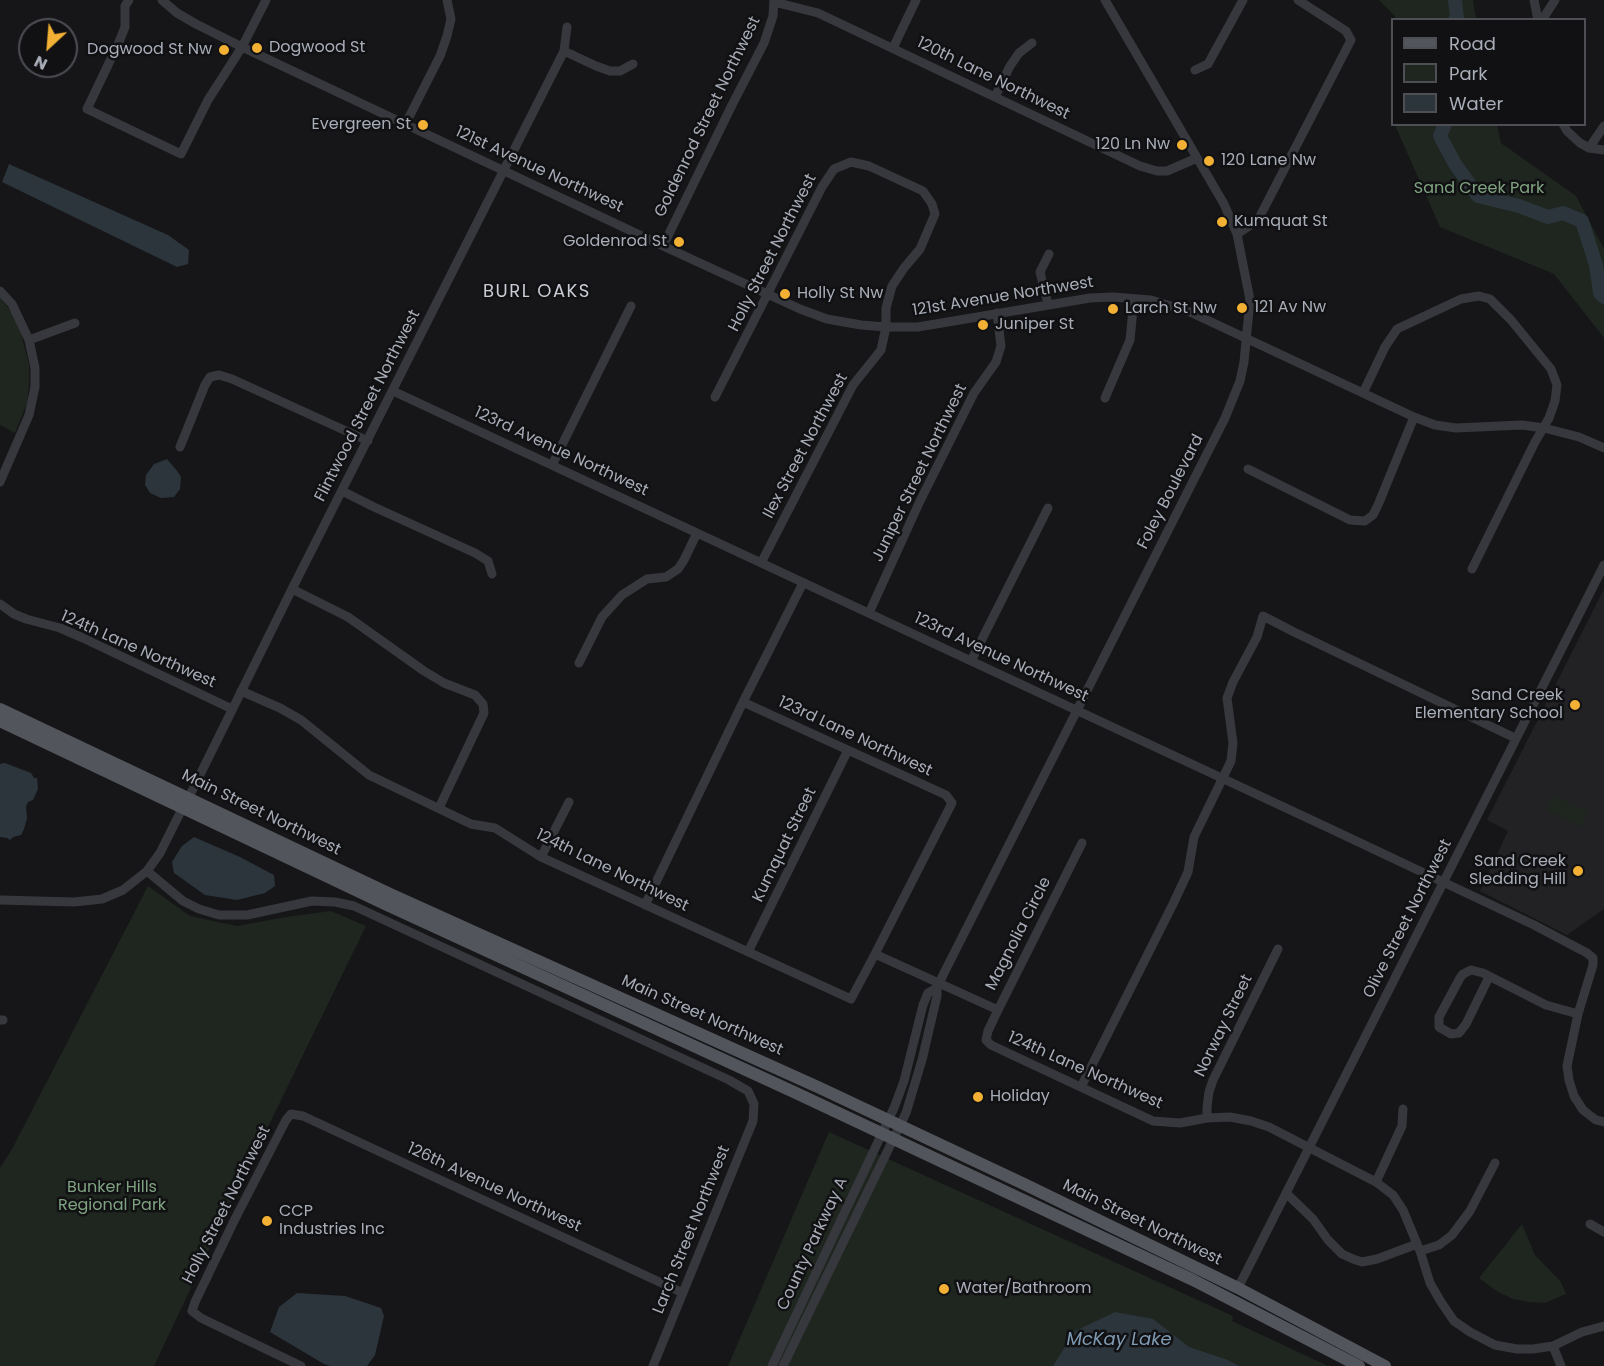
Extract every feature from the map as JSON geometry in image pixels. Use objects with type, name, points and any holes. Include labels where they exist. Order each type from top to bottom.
[{"type":"main road","name":"Main Street Northwest","points":[[0,709],[415,918],[1192,1280],[1359,1366]]},
{"type":"main road","name":"Main Street Northwest","points":[[0,721],[186,802],[820,1088],[1115,1227],[1238,1288],[1385,1366]]},
{"type":"street","points":[[129,0],[125,6],[125,27],[87,109],[181,154],[208,100],[242,47],[266,0]]},
{"type":"street","name":"121st Avenue Northwest","points":[[162,0],[177,13],[242,47],[768,295],[827,319],[861,325],[918,327],[1101,297],[1151,300],[1190,312],[1435,425],[1456,428],[1522,425],[1579,437],[1604,448]]},
{"type":"street","points":[[406,123],[440,56],[447,36],[451,19],[447,0]]},
{"type":"street","points":[[893,48],[916,0]]},
{"type":"street","name":"Foley Boulevard","points":[[886,1136],[899,1126],[913,1092],[938,985],[1225,418],[1240,381],[1244,362],[1250,300],[1237,234],[1224,204],[1105,0]]},
{"type":"street","points":[[1195,70],[1208,64],[1243,0]]},
{"type":"street","points":[[1237,234],[1258,220],[1351,40],[1346,31],[1298,0]]},
{"type":"street","points":[[1534,0],[1539,18]]},
{"type":"street","points":[[1542,18],[1555,0]]},
{"type":"street","name":"120th Lane Northwest","points":[[774,1],[818,13],[1148,169],[1167,171],[1197,158]]},
{"type":"street","name":"Goldenrod Street Northwest","points":[[663,246],[764,43],[773,16],[774,1]]},
{"type":"street","name":"Flintwood Street Northwest","points":[[0,900],[74,902],[102,899],[123,890],[147,871],[160,853],[564,51],[567,27]]},
{"type":"street","points":[[995,97],[1019,53],[1032,43]]},
{"type":"street","points":[[564,51],[610,71],[620,71],[633,64]]},
{"type":"street","points":[[1564,126],[1574,139],[1589,148],[1604,150]]},
{"type":"street","points":[[1589,148],[1604,126]]},
{"type":"street","name":"Holly Street Northwest","points":[[715,397],[822,187],[834,168],[851,162],[869,166],[923,191],[932,204],[935,214]]},
{"type":"street","name":"Ilex Street Northwest","points":[[761,563],[853,385],[881,350],[886,327],[886,308],[892,286],[920,249],[935,214]]},
{"type":"street","points":[[1048,304],[1040,272],[1049,254]]},
{"type":"street","points":[[0,291],[12,304],[29,340],[35,387],[22,432],[0,482]]},
{"type":"street","points":[[1363,393],[1385,347],[1397,329],[1461,299],[1479,296],[1490,299],[1511,320],[1551,369],[1557,385],[1555,401],[1544,428],[1472,569]]},
{"type":"street","points":[[1105,398],[1130,340],[1134,299]]},
{"type":"street","points":[[552,465],[631,306]]},
{"type":"street","name":"Juniper Street Northwest","points":[[868,613],[974,393],[996,362],[1001,346],[997,313]]},
{"type":"street","points":[[29,340],[75,323]]},
{"type":"street","points":[[180,447],[205,385],[210,377],[219,375],[368,441]]},
{"type":"street","name":"123rd Avenue Northwest","points":[[393,391],[1444,882],[1582,950],[1593,958],[1593,965],[1578,1014]]},
{"type":"street","points":[[1248,469],[1350,520],[1367,519],[1373,515],[1378,505],[1414,417]]},
{"type":"street","points":[[342,490],[475,553],[488,561],[492,574]]},
{"type":"street","points":[[971,661],[1048,508]]},
{"type":"street","points":[[579,663],[602,617],[622,595],[647,579],[666,577],[678,569],[697,533]]},
{"type":"street","name":"Olive Street Northwest","points":[[1238,1288],[1604,565]]},
{"type":"street","points":[[645,905],[803,583]]},
{"type":"street","points":[[292,589],[348,617],[424,671],[475,695],[483,704],[484,713],[439,808]]},
{"type":"street","name":"124th Lane Northwest","points":[[0,604],[20,617],[60,628],[232,709]]},
{"type":"street","points":[[1081,1087],[1188,872],[1194,837],[1231,760],[1233,743],[1227,698],[1257,637],[1263,616],[1515,738]]},
{"type":"street","name":"124th Lane Northwest","points":[[241,691],[280,708],[300,720],[369,776],[471,824],[495,828],[541,857],[850,999],[875,954],[998,1011]]},
{"type":"street","name":"123rd Lane Northwest","points":[[743,702],[946,795],[952,803],[875,954]]},
{"type":"street","name":"Kumquat Street","points":[[748,952],[848,750]]},
{"type":"street","points":[[541,857],[569,802]]},
{"type":"street","name":"Magnolia Circle","points":[[986,1040],[988,1031],[1082,843]]},
{"type":"street","name":"Larch Street Northwest","points":[[147,871],[183,902],[219,915],[247,915],[312,901],[354,906],[748,1091],[753,1104],[753,1121],[653,1366]]},
{"type":"street","name":"Norway Street","points":[[1207,1118],[1209,1092],[1213,1080],[1278,949]]},
{"type":"street","points":[[1489,977],[1466,1024],[1459,1033],[1451,1034],[1439,1027],[1439,1017],[1463,974],[1471,970],[1489,977],[1546,1005],[1578,1014],[1567,1066],[1569,1080],[1574,1096],[1583,1110],[1596,1120],[1604,1122]]},
{"type":"street","name":"Foley Boulevard","points":[[886,1136],[887,1120],[904,1081],[923,1005],[928,993],[938,985]]},
{"type":"street","name":"124th Lane Northwest","points":[[986,1040],[991,1045],[1153,1121],[1180,1123],[1230,1117],[1251,1120],[1310,1147],[1377,1182],[1393,1196],[1403,1210],[1430,1283],[1454,1322],[1495,1345],[1517,1349],[1553,1346],[1582,1332],[1604,1326]]},
{"type":"street","points":[[1377,1182],[1402,1126],[1403,1109]]},
{"type":"street","points":[[1127,1120],[1132,1110]]},
{"type":"street","name":"Holly Street Northwest","points":[[291,1114],[234,1221],[192,1311],[201,1318],[301,1366]]},
{"type":"street","name":"126th Avenue Northwest","points":[[291,1114],[303,1116],[683,1293]]},
{"type":"street","name":"County Parkway A","points":[[772,1366],[886,1136]]},
{"type":"street","name":"County Parkway A","points":[[783,1366],[886,1136]]},
{"type":"street","points":[[1286,1192],[1313,1219],[1328,1240],[1342,1254],[1362,1262],[1439,1245],[1452,1235],[1470,1211],[1494,1162]]},
{"type":"street","points":[[1590,1224],[1604,1232]]},
{"type":"street","points":[[1553,1346],[1561,1366]]},
{"type":"shaded area","name":"Sand Creek Elementary School","points":[[1604,589],[1604,909],[1567,935],[1480,891],[1508,831],[1487,820]]},
{"type":"green space","points":[[1379,0],[1473,0],[1476,18],[1395,18]]},
{"type":"green space","name":"Sand Creek Park","points":[[1395,126],[1497,126],[1501,143],[1576,196],[1604,249],[1604,338],[1554,274],[1440,227]]},
{"type":"green space","points":[[0,297],[12,313],[20,330],[29,364],[27,403],[15,433],[0,425]]},
{"type":"green space","points":[[1553,795],[1588,812],[1580,827],[1546,809]]},
{"type":"green space","name":"Bunker Hills Regional Park","points":[[148,886],[190,916],[237,926],[331,911],[366,926],[154,1366],[0,1366],[0,1168]]},
{"type":"green space","points":[[829,1132],[1233,1316],[1232,1321],[1328,1366],[1239,1366],[1228,1360],[1221,1366],[728,1366]]},
{"type":"green space","points":[[1522,1224],[1535,1255],[1561,1282],[1566,1294],[1545,1303],[1529,1302],[1513,1299],[1498,1292],[1479,1278]]},
{"type":"water","points":[[9,164],[168,235],[189,250],[188,264],[177,267],[2,182]]},
{"type":"water","points":[[167,459],[181,477],[180,489],[174,497],[161,498],[150,493],[145,485],[146,475],[154,464]]},
{"type":"water","points":[[5,763],[31,773],[34,778],[37,778],[38,789],[33,800],[28,802],[26,807],[27,818],[21,835],[10,840],[0,837],[0,764]]},
{"type":"water","points":[[194,837],[274,875],[275,886],[265,893],[237,900],[205,895],[174,873],[172,862],[182,846]]},
{"type":"water","points":[[297,1293],[345,1296],[381,1308],[384,1316],[375,1355],[367,1366],[324,1364],[270,1332],[279,1307]]},
{"type":"water","name":"McKay Lake","points":[[1115,1312],[1153,1319],[1189,1347],[1239,1366],[1053,1366],[1075,1331]]},
{"type":"waterway","points":[[1455,0],[1457,18]]},
{"type":"waterway","points":[[1444,126],[1440,136],[1455,164],[1478,196],[1519,206],[1548,217],[1563,213],[1582,221],[1596,265],[1600,293],[1604,297]]},
{"type":"place","name":"Dogwood St","points":[[257,48]]},
{"type":"place","name":"Dogwood St Nw","points":[[224,50]]},
{"type":"place","name":"Evergreen St","points":[[423,125]]},
{"type":"place","name":"120 Ln Nw","points":[[1182,145]]},
{"type":"place","name":"120 Lane Nw","points":[[1209,161]]},
{"type":"place","name":"Kumquat St","points":[[1222,222]]},
{"type":"place","name":"Goldenrod St","points":[[679,242]]},
{"type":"place","name":"Holly St Nw","points":[[785,294]]},
{"type":"place","name":"121 Av Nw","points":[[1242,308]]},
{"type":"place","name":"Larch St Nw","points":[[1113,309]]},
{"type":"place","name":"Juniper St","points":[[983,325]]},
{"type":"place","name":"Sand Creek Elementary School","points":[[1575,705]]},
{"type":"place","name":"Sand Creek Sledding Hill","points":[[1578,871]]},
{"type":"place","name":"Holiday","points":[[978,1097]]},
{"type":"place","name":"CCP Industries Inc","points":[[267,1221]]},
{"type":"place","name":"Water/Bathroom","points":[[944,1289]]},
{"type":"district","name":"BURL OAKS","points":[[537,292]]}]
